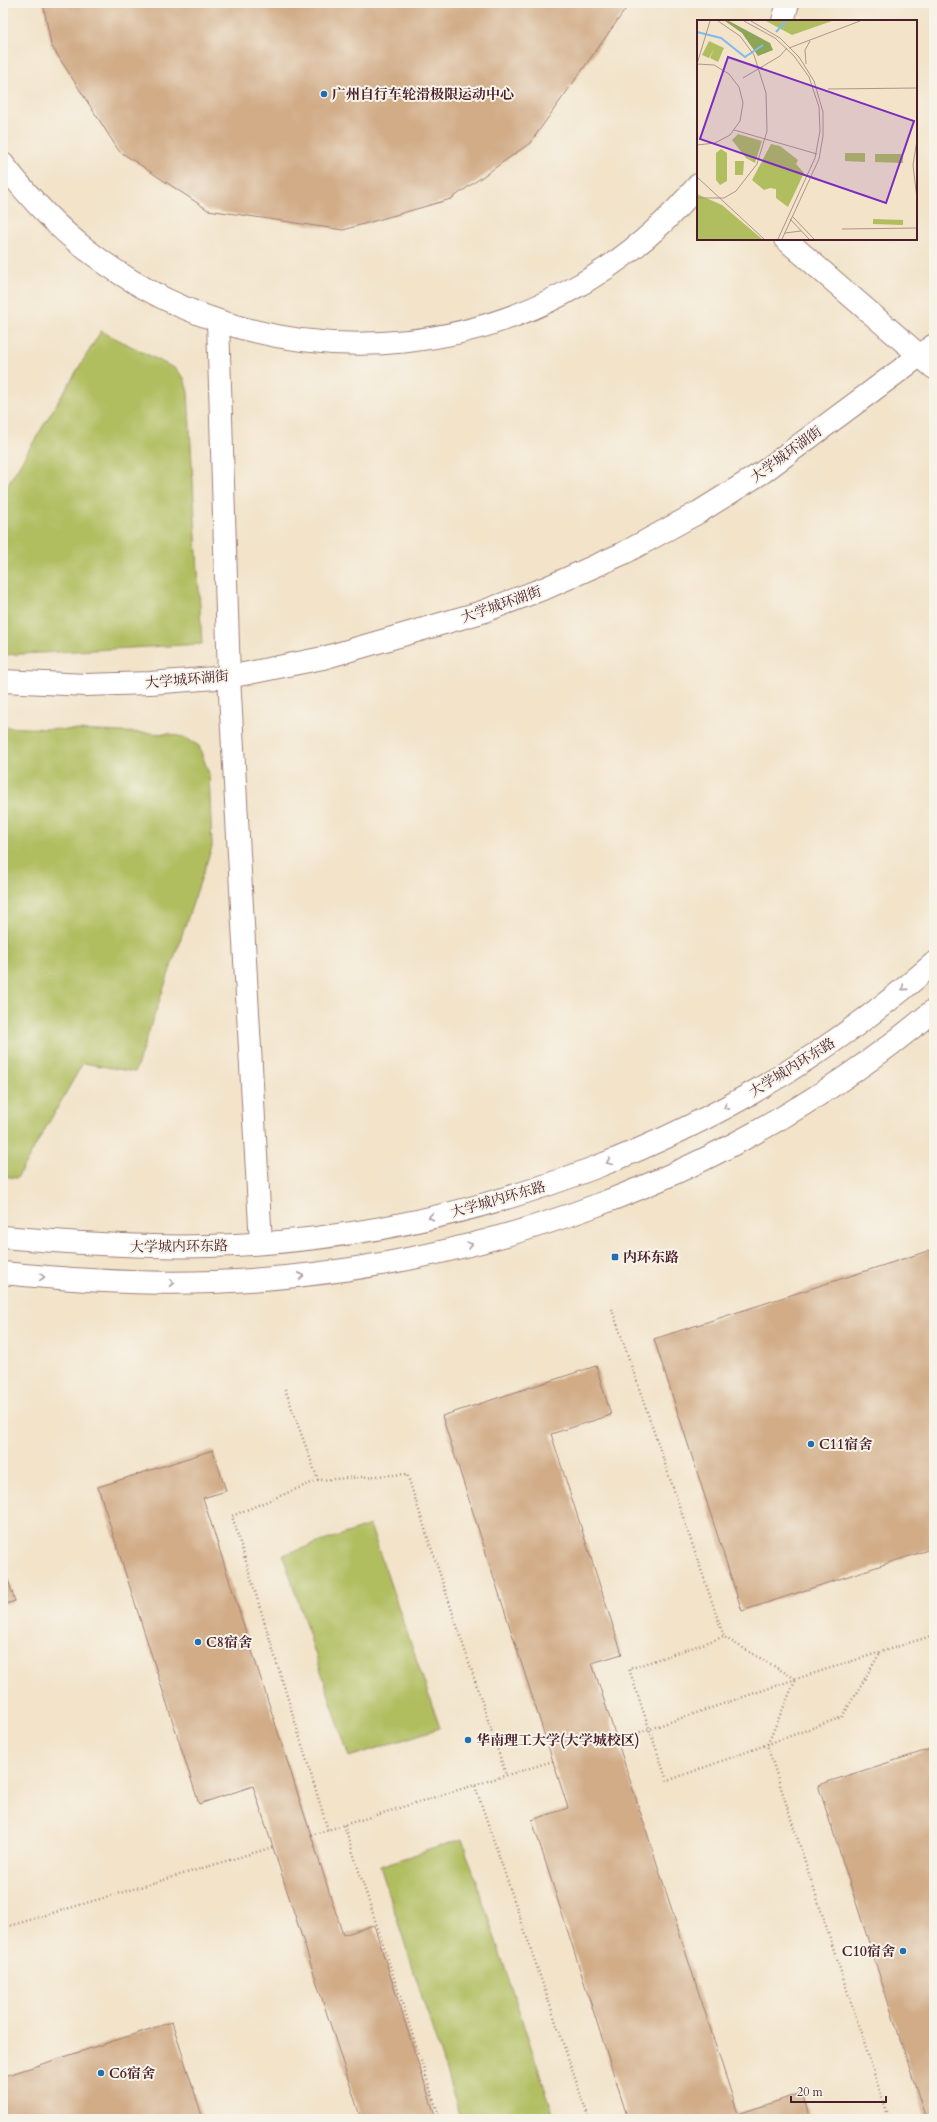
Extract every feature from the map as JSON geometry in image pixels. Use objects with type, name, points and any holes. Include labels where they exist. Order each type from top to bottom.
[{"type":"main road","points":[[783,20],[788,3]]},
{"type":"main road","points":[[3,164],[40,207],[92,255],[157,295],[218,321],[282,338],[348,344],[405,342],[470,330],[532,309],[563,295],[600,273],[652,233],[697,185]]},
{"type":"main road","points":[[786,240],[929,356]]},
{"type":"main road","points":[[218,321],[229,677],[262,1243]]},
{"type":"main road","name":"大学城环湖街","points":[[3,681],[86,685],[150,683],[229,677],[323,658],[482,612],[548,587],[624,553],[699,512],[763,472],[929,356]]},
{"type":"main road","name":"大学城内环东路","points":[[3,1237],[115,1246],[210,1246],[262,1243],[355,1233],[456,1212],[509,1197],[576,1175],[638,1150],[704,1118],[783,1074],[819,1051],[894,997],[934,963]]},
{"type":"main road","points":[[3,1273],[113,1282],[212,1282],[267,1279],[360,1268],[416,1258],[520,1231],[596,1206],[652,1183],[706,1158],[756,1131],[839,1081],[934,1010]]},
{"type":"path","points":[[612,1309],[724,1637],[796,1679]]},
{"type":"path","points":[[285,1389],[318,1480]]},
{"type":"path","points":[[328,1830],[232,1516],[318,1480],[407,1474],[506,1775]]},
{"type":"path","points":[[617,1740],[796,1679],[934,1635]]},
{"type":"path","points":[[724,1637],[629,1669],[667,1781],[842,1717],[880,1653]]},
{"type":"path","points":[[796,1679],[767,1745],[889,2119]]},
{"type":"path","points":[[311,1835],[476,1786],[553,1761]]},
{"type":"path","points":[[476,1786],[589,2119]]},
{"type":"path","points":[[344,1825],[440,2119]]},
{"type":"path","points":[[3,1928],[273,1847]]},
{"type":"green space","points":[[101,331],[176,369],[184,378],[188,392],[202,644],[3,655],[3,492]]},
{"type":"green space","points":[[3,727],[171,734],[186,738],[199,746],[209,774],[212,847],[135,1072],[83,1063],[17,1178],[3,1176]]},
{"type":"green space","points":[[370,1525],[440,1728],[349,1757],[283,1555]]},
{"type":"green space","points":[[462,1839],[555,2119],[461,2119],[380,1866]]},
{"type":"building","name":"广州自行车轮滑极限运动中心","points":[[43,3],[630,3],[530,143],[451,199],[343,230],[208,210],[119,151],[51,45]]},
{"type":"building","name":"C11宿舍","points":[[934,1249],[934,1548],[742,1611],[654,1339]]},
{"type":"building","points":[[596,1366],[611,1415],[551,1434],[622,1654],[592,1663],[738,2114],[802,2093],[810,2119],[628,2119],[532,1820],[568,1808],[442,1416]]},
{"type":"building","name":"C8宿舍","points":[[213,1450],[226,1491],[203,1498],[343,1935],[374,1925],[436,2119],[361,2119],[253,1786],[199,1804],[98,1487]]},
{"type":"building","points":[[3,1564],[15,1601],[3,1605]]},
{"type":"building","name":"C10宿舍","points":[[934,1748],[934,2118],[926,2119],[818,1785]]},
{"type":"building","name":"C6宿舍","points":[[172,2022],[203,2119],[3,2119],[3,2071],[5,2076]]},
{"type":"place","name":"广州自行车轮滑极限运动中心","points":[[324,94]]},
{"type":"place","name":"内环东路","points":[[615,1257]]},
{"type":"place","name":"C11宿舍","points":[[811,1444]]},
{"type":"place","name":"C8宿舍","points":[[198,1642]]},
{"type":"place","name":"华南理工大学(大学城校区)","points":[[468,1740]]},
{"type":"place","name":"C10宿舍","points":[[903,1951]]},
{"type":"place","name":"C6宿舍","points":[[101,2073]]}]
